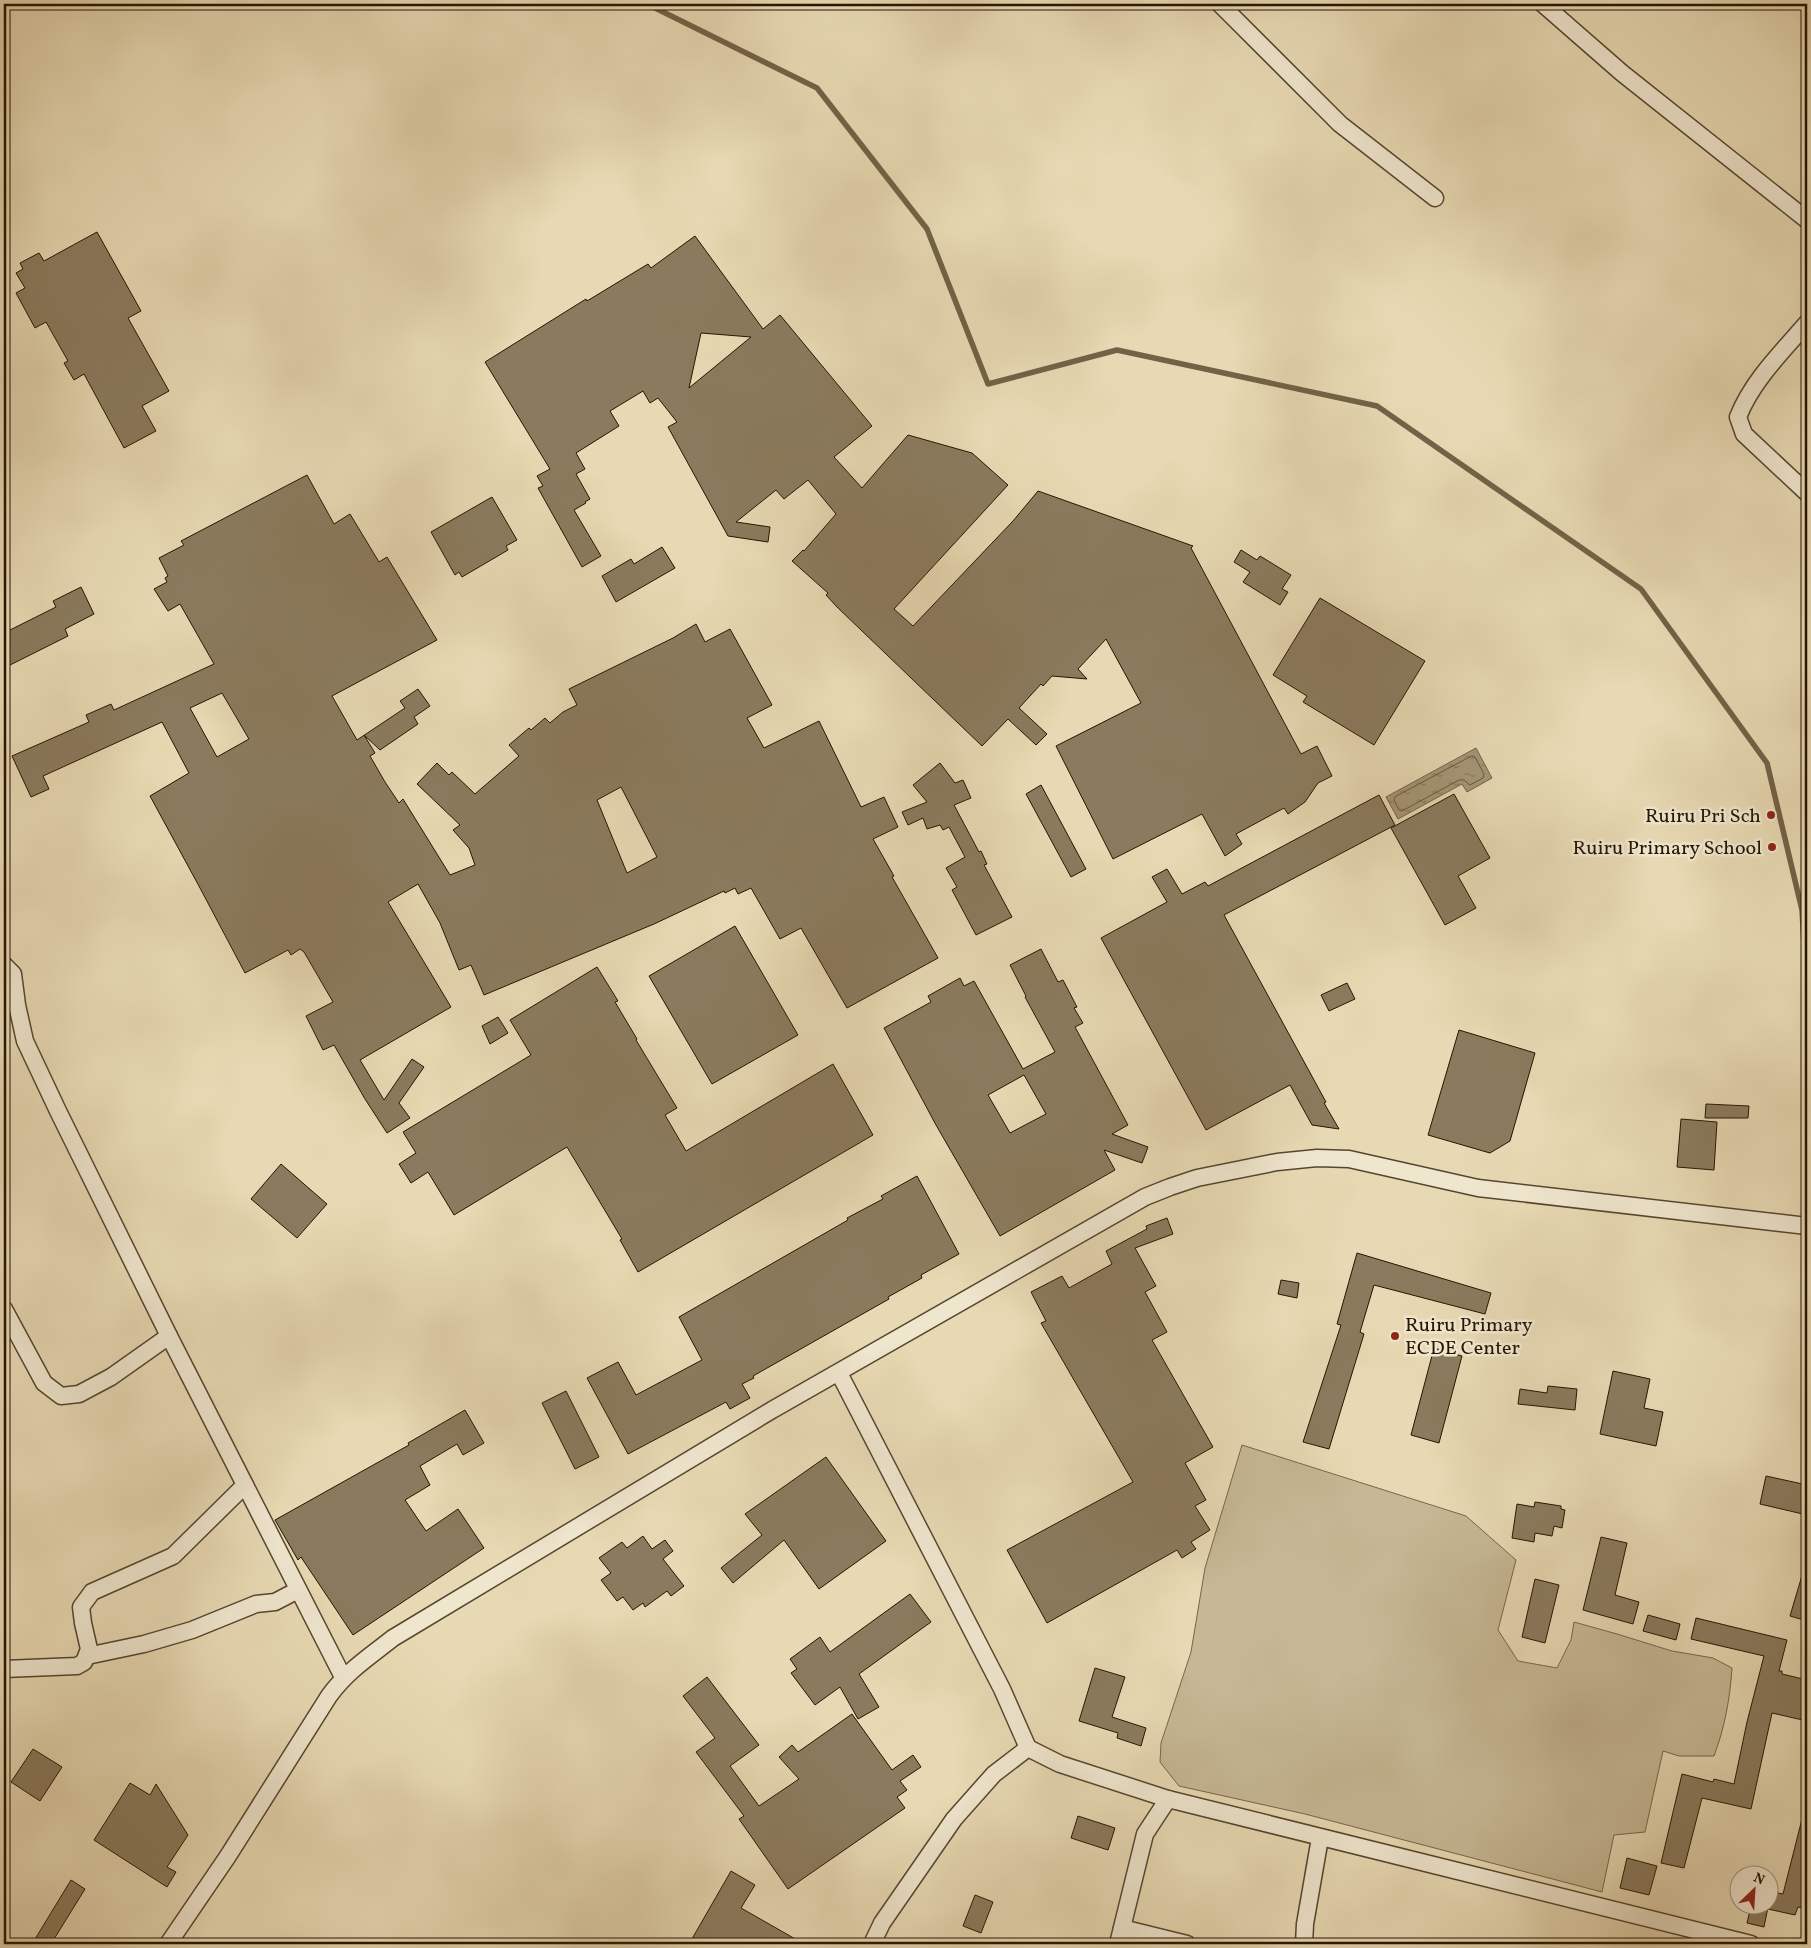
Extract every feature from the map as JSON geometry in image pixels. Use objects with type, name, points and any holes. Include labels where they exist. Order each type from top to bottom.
[{"type":"street","points":[[1220,4],[1340,124],[1435,198]]},
{"type":"street","points":[[1543,4],[1622,73],[1807,220]]},
{"type":"street","points":[[1807,323],[1771,365],[1744,402],[1738,417],[1744,434],[1807,493]]},
{"type":"street","points":[[4,965],[13,974],[17,1005],[25,1040],[169,1336],[343,1677]]},
{"type":"street","points":[[168,1944],[228,1856],[343,1677],[393,1638],[772,1410],[1145,1197],[1197,1178],[1278,1162],[1317,1158],[1349,1159],[1478,1188],[1807,1226]]},
{"type":"street","points":[[4,1308],[44,1383],[61,1396],[79,1394],[111,1377],[169,1336]]},
{"type":"street","points":[[838,1373],[1002,1689],[1028,1748],[1060,1764],[1168,1799],[1751,1944]]},
{"type":"street","points":[[4,1668],[77,1666],[84,1662],[89,1649],[83,1623],[82,1607],[92,1592],[173,1556],[245,1485]]},
{"type":"street","points":[[87,1656],[144,1644],[192,1630],[256,1604],[275,1602],[298,1590]]},
{"type":"street","points":[[872,1944],[887,1916],[954,1819],[994,1774],[1028,1748]]},
{"type":"street","points":[[1118,1944],[1145,1834],[1168,1799]]},
{"type":"street","points":[[1304,1944],[1320,1838]]},
{"type":"street","points":[[1122,1928],[1187,1944]]},
{"type":"shaded area","points":[[1242,1445],[1466,1516],[1516,1560],[1498,1630],[1518,1661],[1557,1668],[1571,1640],[1574,1622],[1672,1651],[1713,1658],[1732,1668],[1726,1712],[1714,1756],[1679,1756],[1663,1751],[1645,1832],[1614,1835],[1602,1892],[1305,1814],[1179,1786],[1160,1762],[1161,1743],[1191,1652],[1205,1568]]},
{"type":"water","points":[[1476,748],[1492,778],[1467,792],[1462,784],[1398,819],[1386,797]]},
{"type":"building","points":[[97,232],[141,311],[128,318],[169,391],[142,406],[156,431],[124,448],[84,374],[74,380],[64,363],[68,361],[46,322],[35,328],[16,293],[25,288],[16,273],[23,269],[20,263],[39,253],[44,261]]},
{"type":"building","points":[[695,236],[763,329],[780,315],[872,426],[834,457],[862,488],[908,435],[972,453],[1008,485],[894,609],[913,626],[1013,521],[1038,491],[1193,546],[1191,548],[1301,754],[1317,746],[1332,776],[1318,783],[1305,802],[1288,814],[1284,808],[1236,834],[1242,844],[1225,856],[1202,814],[1113,859],[1056,746],[1141,703],[1106,639],[1078,669],[1087,679],[1052,676],[1043,686],[1041,684],[1019,708],[1047,734],[1036,745],[1008,719],[982,746],[837,607],[826,595],[828,593],[792,561],[804,551],[836,514],[808,480],[784,499],[776,490],[736,522],[770,527],[768,542],[728,536],[668,427],[677,422],[658,398],[650,403],[643,391],[610,411],[619,426],[576,453],[585,469],[576,474],[590,499],[574,510],[601,556],[582,567],[538,488],[543,486],[537,476],[550,469],[485,362],[586,299],[587,301],[648,264],[651,268]],"holes":[[[701,333],[751,337],[689,388]]]},
{"type":"building","points":[[307,475],[334,524],[350,514],[379,562],[387,557],[437,640],[332,696],[357,740],[364,735],[375,753],[370,756],[385,782],[399,803],[403,799],[450,875],[475,865],[469,848],[453,830],[460,825],[417,784],[437,763],[449,775],[452,772],[475,794],[519,756],[509,745],[529,728],[531,730],[545,718],[550,723],[563,712],[577,705],[569,689],[673,638],[696,624],[705,642],[730,629],[772,705],[747,718],[764,748],[819,721],[861,807],[884,797],[898,827],[873,839],[894,876],[892,877],[938,958],[847,1008],[801,928],[780,939],[751,888],[738,894],[735,888],[725,893],[724,891],[654,924],[484,995],[471,965],[459,970],[440,923],[418,884],[388,902],[451,1007],[360,1060],[384,1100],[412,1059],[424,1067],[399,1103],[410,1118],[387,1133],[334,1045],[323,1050],[306,1016],[333,1002],[304,952],[300,949],[291,955],[288,950],[245,973],[150,796],[189,773],[162,722],[43,776],[49,789],[31,797],[12,756],[89,722],[86,715],[111,704],[114,710],[214,664],[180,604],[168,611],[154,589],[167,582],[165,578],[168,576],[159,558],[184,545],[181,541]],"holes":[[[222,693],[249,739],[217,757],[190,708]],[[621,787],[657,857],[627,873],[597,800]]]},
{"type":"building","points":[[492,497],[517,540],[506,546],[508,550],[462,577],[459,572],[455,575],[431,532]]},
{"type":"building","points":[[662,547],[675,568],[616,602],[602,576],[631,559],[634,564]]},
{"type":"building","points":[[1241,550],[1257,560],[1260,556],[1291,575],[1282,589],[1288,592],[1280,605],[1243,582],[1250,572],[1234,562]]},
{"type":"building","points":[[81,587],[94,614],[65,629],[68,636],[4,668],[4,633],[56,607],[53,601]]},
{"type":"building","points":[[1320,598],[1425,661],[1374,745],[1303,702],[1307,696],[1273,675]]},
{"type":"building","points":[[418,689],[430,706],[414,717],[418,724],[380,750],[364,735],[405,708],[400,701]]},
{"type":"building","points":[[940,763],[955,783],[963,780],[971,798],[954,805],[979,852],[981,851],[987,864],[984,865],[1012,917],[976,935],[952,890],[957,887],[946,868],[965,857],[949,827],[943,830],[940,825],[927,829],[923,818],[908,825],[902,812],[927,802],[913,785]]},
{"type":"building","points":[[1041,785],[1086,869],[1071,877],[1026,794]]},
{"type":"building","points":[[1454,794],[1490,858],[1458,876],[1476,908],[1445,925],[1391,828]]},
{"type":"building","points":[[1379,795],[1395,825],[1224,915],[1339,1129],[1312,1125],[1290,1085],[1206,1130],[1101,938],[1167,902],[1152,877],[1167,869],[1182,894],[1205,882],[1208,886]]},
{"type":"building","points":[[735,926],[798,1035],[712,1084],[649,976]]},
{"type":"building","points":[[1041,949],[1058,982],[1063,980],[1077,1007],[1074,1008],[1083,1023],[1075,1027],[1128,1125],[1112,1134],[1148,1147],[1142,1163],[1104,1150],[1115,1170],[1000,1236],[936,1125],[884,1028],[931,1002],[928,996],[960,978],[964,986],[974,981],[1023,1069],[1055,1052],[1010,965]],"holes":[[[1024,1075],[1046,1114],[1010,1133],[988,1095]]]},
{"type":"building","points":[[597,967],[618,1001],[615,1002],[636,1040],[677,1108],[665,1115],[686,1151],[833,1064],[873,1135],[638,1272],[620,1240],[622,1239],[567,1147],[454,1215],[428,1172],[411,1183],[399,1164],[416,1153],[403,1132],[531,1055],[510,1020]]},
{"type":"building","points":[[1347,983],[1355,999],[1329,1011],[1321,995]]},
{"type":"building","points":[[498,1017],[508,1033],[490,1044],[482,1026]]},
{"type":"building","points":[[1459,1030],[1535,1053],[1510,1141],[1490,1153],[1428,1135]]},
{"type":"building","points":[[1706,1104],[1749,1106],[1748,1118],[1705,1118]]},
{"type":"building","points":[[1681,1119],[1717,1122],[1714,1170],[1677,1167]]},
{"type":"building","points":[[281,1164],[327,1204],[297,1238],[251,1199]]},
{"type":"building","points":[[917,1176],[959,1254],[921,1275],[922,1278],[888,1297],[889,1299],[753,1376],[754,1378],[742,1384],[750,1398],[730,1409],[726,1402],[628,1454],[587,1378],[618,1362],[636,1395],[702,1360],[679,1317],[848,1220],[847,1218],[883,1199],[881,1196]]},
{"type":"building","points":[[1167,1218],[1173,1234],[1135,1248],[1156,1286],[1145,1292],[1167,1332],[1152,1340],[1213,1447],[1185,1463],[1206,1500],[1195,1506],[1210,1530],[1191,1542],[1196,1549],[1182,1558],[1177,1550],[1047,1623],[1007,1550],[1133,1482],[1041,1323],[1046,1321],[1031,1292],[1062,1276],[1069,1288],[1112,1264],[1106,1251],[1147,1229],[1146,1226]]},
{"type":"building","points":[[1357,1253],[1491,1293],[1485,1314],[1374,1285],[1360,1332],[1364,1334],[1329,1449],[1303,1442],[1341,1325],[1337,1324]]},
{"type":"building","points":[[1281,1280],[1299,1283],[1297,1298],[1278,1294]]},
{"type":"building","points":[[1434,1348],[1462,1356],[1439,1443],[1411,1435]]},
{"type":"building","points":[[1613,1371],[1650,1379],[1644,1408],[1663,1412],[1656,1446],[1600,1434]]},
{"type":"building","points":[[1548,1386],[1577,1389],[1575,1410],[1518,1404],[1520,1389],[1547,1393]]},
{"type":"building","points":[[566,1391],[599,1457],[575,1469],[542,1403]]},
{"type":"building","points":[[465,1410],[484,1443],[463,1455],[457,1444],[420,1466],[430,1485],[405,1500],[426,1531],[458,1509],[484,1548],[353,1635],[301,1557],[298,1560],[275,1520],[409,1445],[408,1443]]},
{"type":"building","points":[[826,1457],[886,1541],[819,1589],[784,1540],[733,1583],[721,1568],[762,1535],[745,1514]]},
{"type":"building","points":[[1766,1476],[1807,1485],[1807,1515],[1760,1504]]},
{"type":"building","points":[[1535,1502],[1561,1506],[1561,1509],[1565,1510],[1562,1528],[1554,1526],[1552,1536],[1535,1533],[1534,1542],[1512,1538],[1517,1504],[1534,1507]]},
{"type":"building","points":[[643,1536],[652,1549],[665,1540],[673,1551],[663,1559],[684,1586],[671,1596],[667,1591],[645,1607],[643,1603],[633,1610],[623,1597],[617,1601],[601,1580],[611,1573],[599,1558],[622,1542],[627,1548]]},
{"type":"building","points":[[1601,1537],[1627,1543],[1615,1595],[1639,1602],[1633,1624],[1583,1610]]},
{"type":"building","points":[[1803,1572],[1807,1572],[1807,1621],[1790,1616]]},
{"type":"building","points":[[1535,1579],[1559,1585],[1545,1643],[1522,1637]]},
{"type":"building","points":[[910,1594],[931,1622],[859,1674],[879,1707],[858,1719],[840,1687],[815,1705],[791,1673],[797,1669],[790,1659],[820,1637],[830,1652]]},
{"type":"building","points":[[1648,1615],[1680,1624],[1676,1640],[1643,1631]]},
{"type":"building","points":[[1696,1618],[1787,1640],[1779,1671],[1782,1671],[1782,1674],[1807,1680],[1807,1721],[1772,1713],[1751,1809],[1702,1798],[1684,1868],[1661,1863],[1682,1774],[1713,1782],[1714,1779],[1734,1784],[1764,1656],[1691,1639]]},
{"type":"building","points":[[1095,1668],[1125,1677],[1112,1717],[1146,1728],[1141,1746],[1117,1738],[1118,1733],[1079,1721]]},
{"type":"building","points":[[707,1677],[759,1745],[730,1766],[759,1806],[799,1779],[779,1757],[792,1745],[798,1752],[852,1714],[892,1770],[913,1755],[921,1767],[900,1781],[907,1790],[897,1797],[905,1808],[788,1889],[739,1819],[744,1816],[696,1752],[715,1738],[683,1696]]},
{"type":"building","points":[[33,1749],[62,1767],[40,1801],[11,1782]]},
{"type":"building","points":[[130,1783],[150,1795],[156,1784],[188,1835],[167,1867],[176,1872],[167,1887],[94,1840]]},
{"type":"building","points":[[1078,1816],[1115,1828],[1108,1850],[1071,1838]]},
{"type":"building","points":[[1802,1819],[1807,1819],[1807,1909],[1798,1907],[1795,1915],[1778,1911],[1778,1893],[1783,1894]]},
{"type":"building","points":[[1627,1858],[1657,1866],[1649,1895],[1620,1888]]},
{"type":"building","points":[[731,1871],[755,1885],[741,1908],[804,1944],[689,1944]]},
{"type":"building","points":[[71,1880],[85,1889],[51,1944],[32,1944]]},
{"type":"building","points":[[975,1895],[993,1902],[981,1933],[963,1926]]},
{"type":"building","points":[[1749,1916],[1766,1916],[1764,1927],[1747,1923]]},
{"type":"waterway","points":[[647,4],[817,88],[927,229],[988,384],[1117,350],[1377,406],[1641,589],[1767,763],[1802,910],[1807,997]]},
{"type":"place","name":"Ruiru Pri Sch","points":[[1771,815]]},
{"type":"place","name":"Ruiru Primary School","points":[[1772,847]]},
{"type":"place","name":"Ruiru Primary ECDE Center","points":[[1395,1336]]}]
